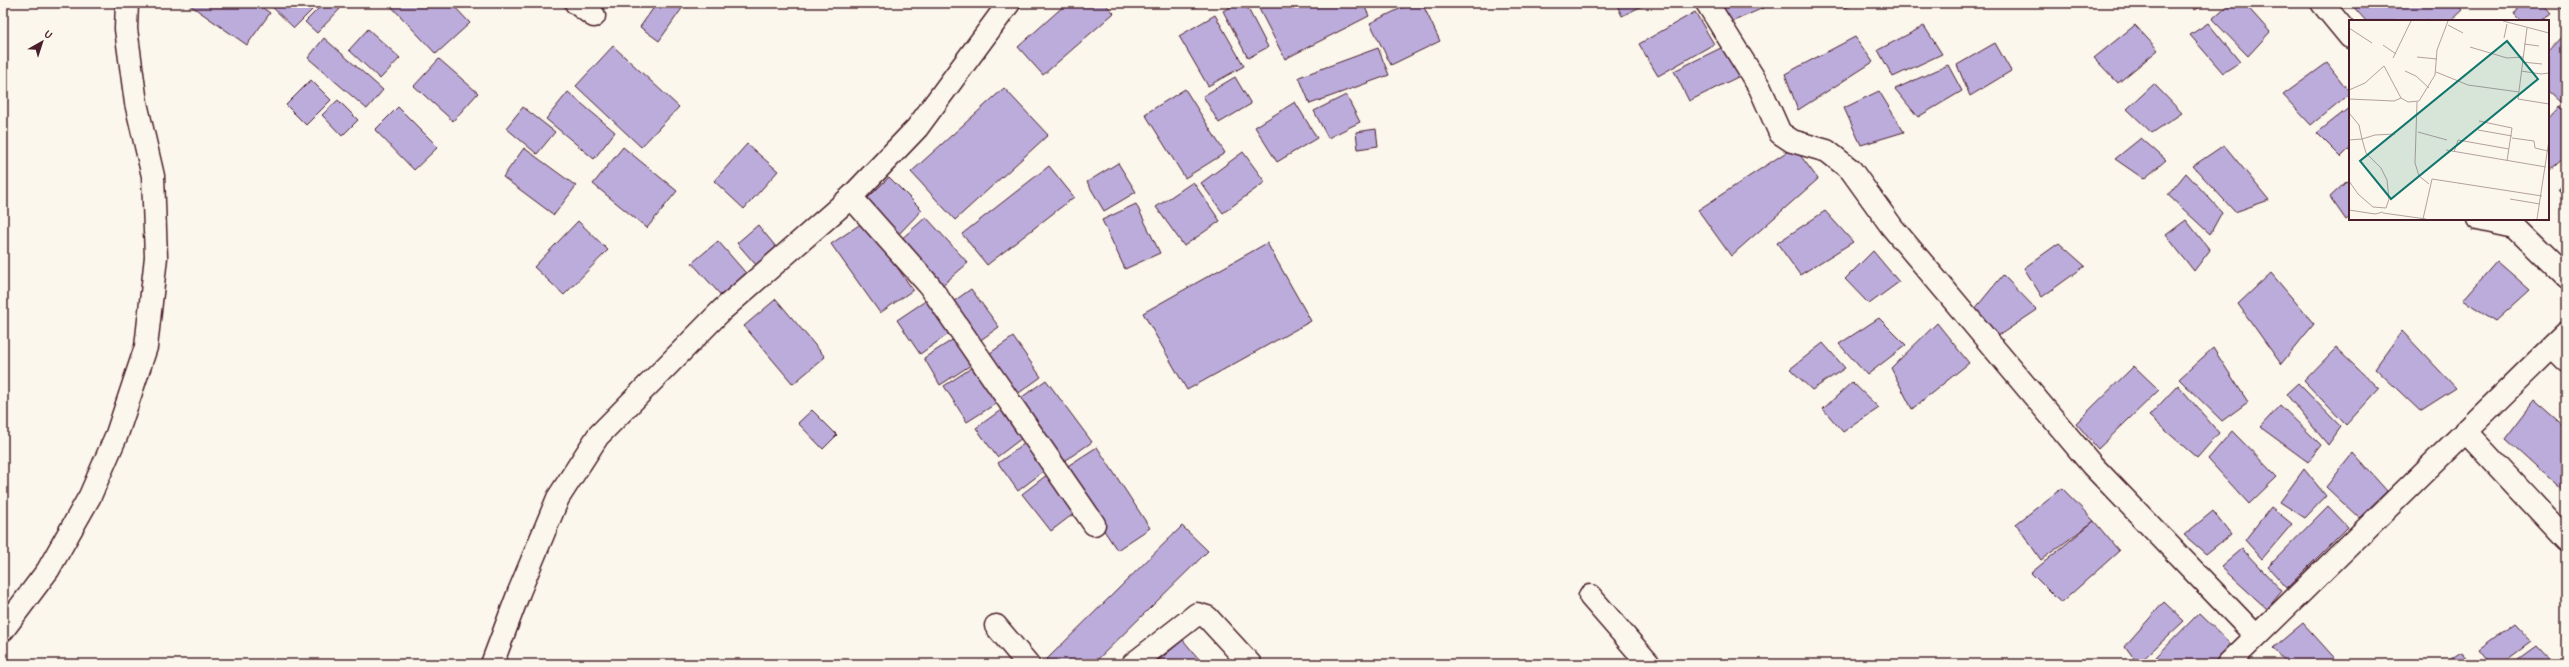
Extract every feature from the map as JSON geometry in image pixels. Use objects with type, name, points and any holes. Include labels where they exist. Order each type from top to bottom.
[{"type":"street","points":[[3,630],[48,570],[90,496],[117,434],[146,347],[156,257],[153,176],[135,96],[126,29],[127,3]]},
{"type":"street","points":[[576,3],[594,16]]},
{"type":"street","points":[[492,664],[518,592],[558,498],[598,436],[722,310],[851,197],[917,128],[1010,3]]},
{"type":"street","points":[[1707,3],[1760,88],[1780,133],[1792,141],[1827,151],[1851,170],[1892,227],[2092,465],[2256,636]]},
{"type":"street","points":[[2322,3],[2349,36]]},
{"type":"street","points":[[851,197],[929,286],[1094,524]]},
{"type":"street","points":[[2483,220],[2515,227],[2566,277]]},
{"type":"street","points":[[2228,664],[2465,431],[2561,347]]},
{"type":"street","points":[[2465,431],[2566,539]]},
{"type":"street","points":[[1590,596],[1649,664]]},
{"type":"street","points":[[1133,664],[1197,614],[1208,617],[1250,664]]},
{"type":"street","points":[[996,626],[1028,664]]},
{"type":"building","points":[[187,3],[256,3],[270,13],[247,45]]},
{"type":"building","points":[[268,3],[305,3],[312,10],[294,28]]},
{"type":"building","points":[[324,3],[334,3],[340,9],[317,33],[305,22]]},
{"type":"building","points":[[388,3],[451,3],[470,23],[436,54]]},
{"type":"building","points":[[657,3],[678,3],[683,7],[659,41],[640,27]]},
{"type":"building","points":[[1067,3],[1104,3],[1114,13],[1043,75],[1018,47]]},
{"type":"building","points":[[1190,3],[1203,3],[1193,8]]},
{"type":"building","points":[[1238,3],[1245,3],[1268,47],[1248,58],[1223,11]]},
{"type":"building","points":[[1256,3],[1363,3],[1369,16],[1285,59]]},
{"type":"building","points":[[1412,3],[1422,3],[1440,41],[1391,65],[1370,23]]},
{"type":"building","points":[[1616,3],[1648,3],[1622,16]]},
{"type":"building","points":[[1714,3],[1761,3],[1763,8],[1725,25]]},
{"type":"building","points":[[1842,3],[1858,3],[1845,8]]},
{"type":"building","points":[[2188,3],[2206,3],[2195,10]]},
{"type":"building","points":[[2230,3],[2244,3],[2270,32],[2248,56],[2212,19]]},
{"type":"building","points":[[2350,3],[2457,3],[2462,10],[2451,20],[2365,20]]},
{"type":"building","points":[[2522,3],[2543,3],[2552,13],[2542,20],[2519,20],[2514,15]]},
{"type":"building","points":[[2557,3],[2566,3],[2566,12]]},
{"type":"building","points":[[1695,12],[1714,44],[1658,76],[1639,44]]},
{"type":"building","points":[[1215,15],[1244,66],[1208,86],[1179,36]]},
{"type":"building","points":[[2208,23],[2240,62],[2223,73],[2190,35]]},
{"type":"building","points":[[2135,25],[2158,50],[2118,83],[2094,58]]},
{"type":"building","points":[[1924,26],[1942,54],[1893,77],[1878,50]]},
{"type":"building","points":[[368,29],[400,58],[380,79],[349,50]]},
{"type":"building","points":[[2566,33],[2566,97],[2561,103],[2549,92],[2549,51]]},
{"type":"building","points":[[1855,37],[1873,62],[1798,110],[1785,74]]},
{"type":"building","points":[[324,38],[383,90],[367,109],[308,58]]},
{"type":"building","points":[[1731,43],[1746,73],[1689,101],[1674,71]]},
{"type":"building","points":[[1995,43],[2011,71],[1970,96],[1957,65]]},
{"type":"building","points":[[613,46],[679,107],[641,147],[576,86]]},
{"type":"building","points":[[1378,48],[1389,75],[1310,104],[1299,77]]},
{"type":"building","points":[[439,59],[478,93],[453,121],[414,86]]},
{"type":"building","points":[[2327,63],[2349,92],[2349,94],[2311,125],[2283,95]]},
{"type":"building","points":[[1948,65],[1962,91],[1918,117],[1895,89]]},
{"type":"building","points":[[1235,77],[1251,104],[1219,123],[1203,96]]},
{"type":"building","points":[[311,80],[331,100],[306,125],[286,105]]},
{"type":"building","points":[[2154,84],[2182,113],[2152,133],[2127,109]]},
{"type":"building","points":[[1004,88],[1048,135],[955,220],[911,172]]},
{"type":"building","points":[[1185,89],[1225,153],[1185,178],[1145,114]]},
{"type":"building","points":[[1879,91],[1904,132],[1861,145],[1844,108]]},
{"type":"building","points":[[568,92],[615,132],[594,159],[546,119]]},
{"type":"building","points":[[1346,95],[1360,122],[1328,138],[1314,111]]},
{"type":"building","points":[[338,100],[358,120],[342,136],[322,115]]},
{"type":"building","points":[[1295,102],[1317,138],[1277,162],[1255,127]]},
{"type":"building","points":[[398,107],[438,147],[414,170],[375,130]]},
{"type":"building","points":[[523,107],[555,132],[537,154],[506,128]]},
{"type":"building","points":[[2559,107],[2566,115],[2566,156],[2549,171],[2549,118]]},
{"type":"building","points":[[2349,108],[2349,149],[2341,157],[2317,133]]},
{"type":"building","points":[[1376,129],[1378,146],[1358,149],[1356,132]]},
{"type":"building","points":[[2141,138],[2166,160],[2144,179],[2115,159]]},
{"type":"building","points":[[747,144],[778,171],[744,209],[714,181]]},
{"type":"building","points":[[2224,145],[2269,200],[2235,212],[2193,166]]},
{"type":"building","points":[[623,147],[677,191],[647,228],[593,184]]},
{"type":"building","points":[[1794,147],[1818,179],[1731,256],[1698,210]]},
{"type":"building","points":[[524,148],[576,186],[554,215],[503,177]]},
{"type":"building","points":[[1243,152],[1265,182],[1223,213],[1201,183]]},
{"type":"building","points":[[1118,163],[1136,192],[1104,211],[1087,182]]},
{"type":"building","points":[[1049,166],[1074,197],[987,265],[962,234]]},
{"type":"building","points":[[2186,173],[2222,212],[2210,234],[2168,195]]},
{"type":"building","points":[[889,177],[922,210],[896,237],[863,203]]},
{"type":"building","points":[[2566,180],[2566,199],[2558,190]]},
{"type":"building","points":[[2347,181],[2349,182],[2349,218],[2346,220],[2330,197]]},
{"type":"building","points":[[1193,182],[1220,221],[1184,246],[1156,207]]},
{"type":"building","points":[[1136,204],[1160,253],[1125,269],[1102,220]]},
{"type":"building","points":[[1825,211],[1853,242],[1800,275],[1777,243]]},
{"type":"building","points":[[926,217],[968,263],[939,288],[898,242]]},
{"type":"building","points":[[2186,220],[2210,250],[2194,271],[2166,235]]},
{"type":"building","points":[[578,221],[608,250],[564,295],[534,267]]},
{"type":"building","points":[[865,221],[913,290],[880,313],[831,244]]},
{"type":"building","points":[[758,225],[777,248],[756,265],[737,243]]},
{"type":"building","points":[[718,241],[751,279],[726,301],[692,263]]},
{"type":"building","points":[[1267,243],[1311,321],[1187,390],[1143,313]]},
{"type":"building","points":[[2059,243],[2085,266],[2042,297],[2024,268]]},
{"type":"building","points":[[1873,251],[1899,282],[1869,304],[1845,279]]},
{"type":"building","points":[[2497,261],[2530,290],[2496,321],[2463,300]]},
{"type":"building","points":[[2271,273],[2314,324],[2281,364],[2238,304]]},
{"type":"building","points":[[2003,275],[2037,310],[1998,336],[1974,310]]},
{"type":"building","points":[[971,289],[999,327],[975,344],[947,306]]},
{"type":"building","points":[[776,299],[825,357],[793,384],[744,326]]},
{"type":"building","points":[[927,300],[950,333],[920,354],[897,320]]},
{"type":"building","points":[[1879,318],[1906,345],[1867,375],[1839,344]]},
{"type":"building","points":[[1937,323],[1969,363],[1912,409],[1891,368]]},
{"type":"building","points":[[2402,331],[2456,388],[2420,411],[2375,368]]},
{"type":"building","points":[[957,337],[974,363],[940,385],[924,358]]},
{"type":"building","points":[[1013,337],[1041,377],[1012,398],[983,358]]},
{"type":"building","points":[[1823,343],[1845,368],[1812,390],[1790,369]]},
{"type":"building","points":[[2213,348],[2248,402],[2222,421],[2179,379]]},
{"type":"building","points":[[2336,348],[2379,389],[2346,425],[2304,381]]},
{"type":"building","points":[[976,365],[1000,401],[967,422],[944,386]]},
{"type":"building","points":[[2134,366],[2159,390],[2098,449],[2076,423]]},
{"type":"building","points":[[1046,380],[1092,442],[1060,464],[1015,402]]},
{"type":"building","points":[[1852,382],[1879,408],[1843,432],[1823,409]]},
{"type":"building","points":[[2298,383],[2341,427],[2328,445],[2286,394]]},
{"type":"building","points":[[2178,385],[2219,433],[2197,458],[2149,416]]},
{"type":"building","points":[[2534,401],[2566,429],[2566,494],[2505,439]]},
{"type":"building","points":[[2280,405],[2321,445],[2308,462],[2260,427]]},
{"type":"building","points":[[1005,407],[1026,435],[997,457],[976,428]]},
{"type":"building","points":[[812,410],[837,435],[823,449],[798,423]]},
{"type":"building","points":[[2232,431],[2277,477],[2249,504],[2208,459]]},
{"type":"building","points":[[1028,441],[1049,467],[1018,491],[998,463]]},
{"type":"building","points":[[1097,447],[1150,528],[1117,550],[1063,469]]},
{"type":"building","points":[[2353,453],[2387,491],[2359,518],[2326,487]]},
{"type":"building","points":[[2304,469],[2326,496],[2305,518],[2280,502]]},
{"type":"building","points":[[1052,471],[1081,508],[1051,531],[1022,494]]},
{"type":"building","points":[[2062,488],[2094,521],[2041,560],[2016,524]]},
{"type":"building","points":[[2328,506],[2348,527],[2287,588],[2268,567]]},
{"type":"building","points":[[2271,507],[2292,524],[2262,559],[2245,540]]},
{"type":"building","points":[[2213,511],[2231,534],[2206,554],[2184,535]]},
{"type":"building","points":[[2094,521],[2119,551],[2061,603],[2031,573]]},
{"type":"building","points":[[1182,526],[1208,551],[1093,664],[1042,664]]},
{"type":"building","points":[[2242,549],[2282,591],[2267,609],[2221,567]]},
{"type":"building","points":[[2164,602],[2184,621],[2138,664],[2125,646]]},
{"type":"building","points":[[2199,613],[2234,647],[2211,664],[2164,664],[2156,657]]},
{"type":"building","points":[[2303,623],[2340,664],[2288,664],[2273,648]]},
{"type":"building","points":[[2514,623],[2532,642],[2502,664],[2491,664],[2479,649]]},
{"type":"building","points":[[1183,640],[1203,664],[1154,664]]},
{"type":"building","points":[[2537,646],[2552,662],[2549,664],[2512,664]]},
{"type":"building","points":[[2461,652],[2472,664],[2444,664]]}]
